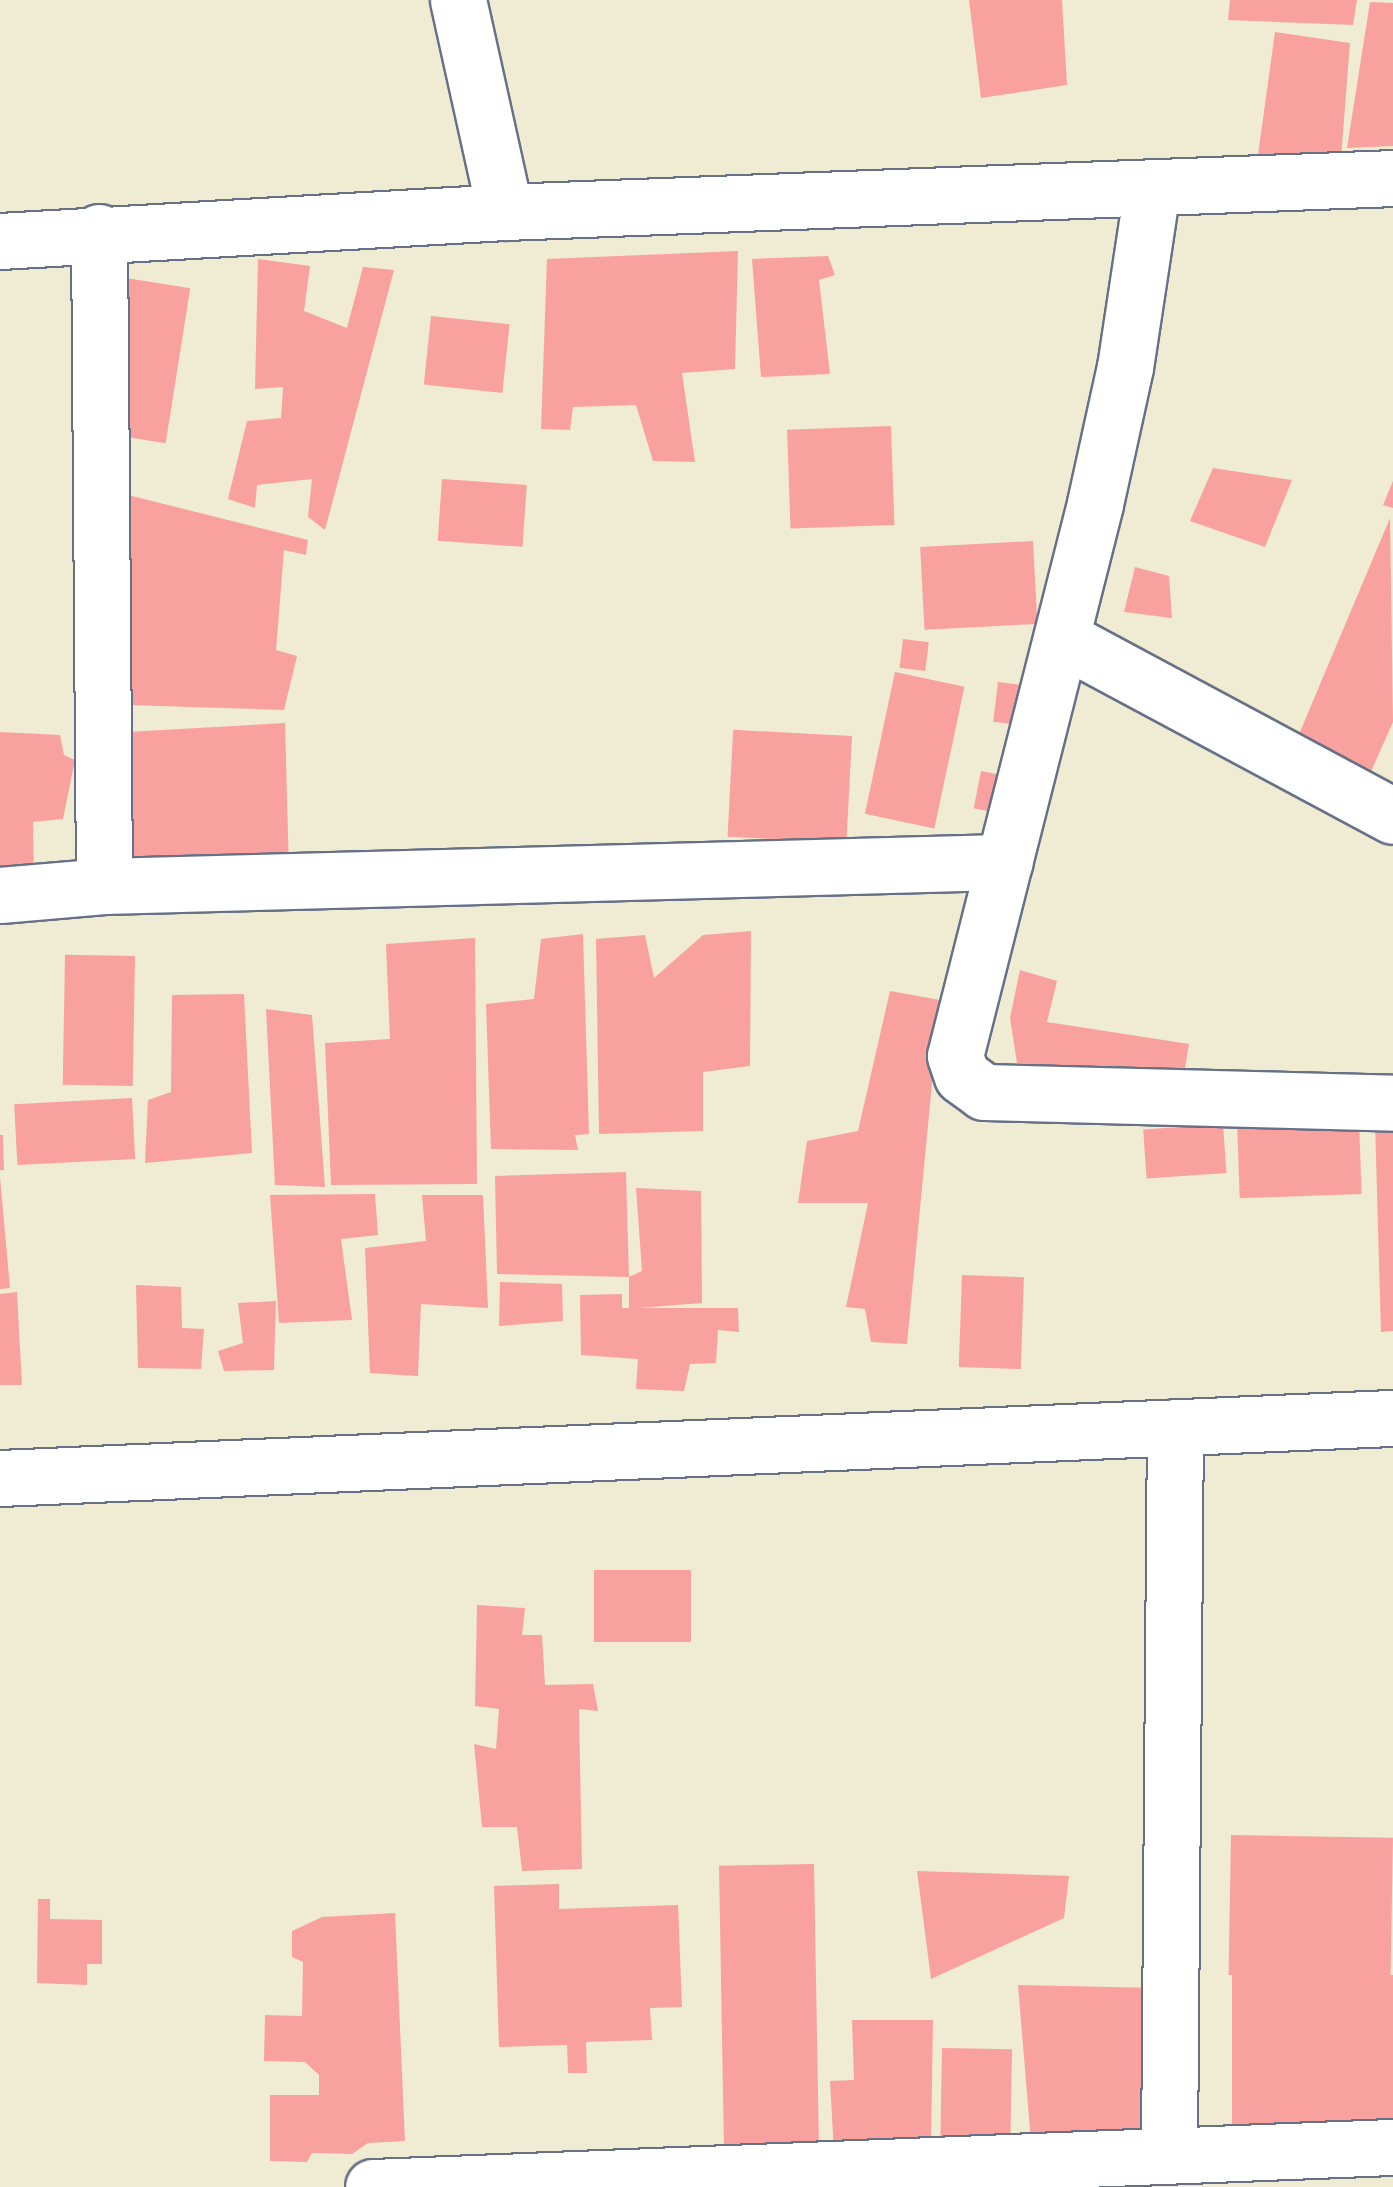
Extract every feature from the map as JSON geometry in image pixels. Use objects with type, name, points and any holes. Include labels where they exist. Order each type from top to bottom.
[{"type":"street","points":[[458,0],[504,212]]},
{"type":"street","points":[[0,241],[99,232],[504,212],[1393,178]]},
{"type":"street","points":[[1152,189],[1125,367],[1063,639],[955,1056],[962,1076],[984,1092],[1393,1103]]},
{"type":"street","points":[[99,232],[104,886]]},
{"type":"street","points":[[1063,639],[1393,816]]},
{"type":"street","points":[[0,895],[104,886],[1005,862]]},
{"type":"street","points":[[0,1478],[1393,1418]]},
{"type":"street","points":[[1169,2153],[1174,1427]]},
{"type":"street","points":[[373,2187],[750,2179],[1169,2153],[1309,2168],[1393,2147]]},
{"type":"building","points":[[969,0],[1062,0],[1067,85],[981,98]]},
{"type":"building","points":[[1230,0],[1357,0],[1353,25],[1228,20]]},
{"type":"building","points":[[1370,2],[1393,3],[1393,146],[1347,148]]},
{"type":"building","points":[[1275,32],[1350,43],[1341,158],[1257,162]]},
{"type":"building","points":[[738,251],[735,369],[682,373],[695,462],[653,461],[636,405],[573,407],[570,430],[541,429],[547,259]]},
{"type":"building","points":[[828,256],[835,275],[819,280],[830,374],[761,377],[752,259]]},
{"type":"building","points":[[258,259],[310,266],[304,311],[347,328],[363,267],[394,270],[325,530],[308,517],[312,479],[257,485],[255,508],[228,499],[247,421],[281,418],[283,387],[255,389]]},
{"type":"building","points":[[126,278],[190,288],[166,443],[101,433]]},
{"type":"building","points":[[431,316],[510,324],[502,393],[424,385]]},
{"type":"building","points":[[891,426],[894,525],[791,529],[787,430]]},
{"type":"building","points":[[1213,468],[1292,480],[1265,547],[1190,521]]},
{"type":"building","points":[[442,479],[527,485],[522,547],[438,541]]},
{"type":"building","points":[[1393,481],[1393,508],[1383,505]]},
{"type":"building","points":[[112,491],[308,540],[306,555],[284,550],[276,650],[297,656],[284,710],[127,705]]},
{"type":"building","points":[[1390,518],[1393,722],[1369,776],[1297,739]]},
{"type":"building","points":[[1033,541],[1037,624],[924,630],[920,547]]},
{"type":"building","points":[[1135,567],[1169,576],[1172,618],[1124,612]]},
{"type":"building","points":[[903,639],[929,642],[925,671],[899,668]]},
{"type":"building","points":[[895,672],[964,687],[934,829],[865,814]]},
{"type":"building","points":[[998,682],[1032,686],[1027,726],[993,722]]},
{"type":"building","points":[[285,723],[289,871],[128,873],[117,796],[131,782],[127,732]]},
{"type":"building","points":[[733,730],[852,736],[846,843],[728,837]]},
{"type":"building","points":[[0,732],[60,735],[64,755],[75,760],[63,819],[33,822],[34,882],[0,883]]},
{"type":"building","points":[[981,771],[1018,778],[1011,816],[974,808]]},
{"type":"building","points":[[751,931],[750,1066],[703,1072],[703,1131],[599,1134],[596,939],[645,935],[654,978],[703,935]]},
{"type":"building","points":[[583,934],[589,1134],[575,1135],[578,1150],[491,1149],[486,1004],[534,999],[541,939]]},
{"type":"building","points":[[475,938],[477,1184],[331,1185],[325,1043],[390,1039],[386,944]]},
{"type":"building","points":[[65,955],[135,956],[133,1086],[63,1085]]},
{"type":"building","points":[[1020,970],[1057,981],[1047,1022],[1189,1044],[1182,1086],[1017,1063],[1010,1018]]},
{"type":"building","points":[[890,991],[940,1000],[907,1344],[871,1342],[865,1309],[846,1307],[868,1203],[798,1203],[807,1141],[858,1131]]},
{"type":"building","points":[[244,994],[252,1153],[145,1163],[148,1100],[171,1092],[172,995]]},
{"type":"building","points":[[266,1009],[312,1015],[325,1187],[275,1185]]},
{"type":"building","points":[[132,1098],[135,1159],[17,1165],[14,1104]]},
{"type":"building","points":[[1359,1119],[1362,1194],[1240,1198],[1237,1123]]},
{"type":"building","points":[[1375,1122],[1393,1122],[1393,1331],[1381,1332]]},
{"type":"building","points":[[1223,1124],[1226,1173],[1147,1178],[1143,1130]]},
{"type":"building","points":[[3,1135],[4,1170],[0,1170]]},
{"type":"building","points":[[626,1172],[629,1277],[497,1274],[495,1176]]},
{"type":"building","points":[[0,1177],[10,1288],[0,1289]]},
{"type":"building","points":[[636,1188],[701,1191],[702,1303],[638,1308],[738,1308],[739,1332],[718,1330],[716,1363],[690,1364],[684,1391],[636,1389],[638,1359],[581,1355],[580,1295],[622,1294],[622,1308],[629,1308],[629,1277],[642,1271]]},
{"type":"building","points":[[375,1194],[378,1235],[341,1239],[352,1320],[279,1323],[270,1195]]},
{"type":"building","points":[[422,1195],[483,1195],[488,1308],[421,1304],[418,1376],[370,1373],[365,1248],[426,1241]]},
{"type":"building","points":[[962,1275],[1024,1277],[1021,1369],[959,1367]]},
{"type":"building","points":[[500,1282],[562,1284],[563,1321],[499,1326]]},
{"type":"building","points":[[136,1285],[181,1287],[182,1328],[204,1329],[201,1369],[138,1368]]},
{"type":"building","points":[[17,1292],[22,1385],[0,1385],[0,1294]]},
{"type":"building","points":[[276,1301],[274,1370],[224,1371],[218,1351],[243,1343],[238,1303]]},
{"type":"building","points":[[594,1570],[691,1570],[691,1642],[594,1642]]},
{"type":"building","points":[[477,1605],[525,1608],[522,1635],[542,1635],[545,1685],[593,1684],[598,1711],[579,1709],[582,1869],[522,1871],[517,1827],[482,1827],[474,1744],[496,1749],[499,1709],[475,1706]]},
{"type":"building","points":[[1231,1835],[1393,1838],[1391,1978],[1229,1975]]},
{"type":"building","points":[[814,1864],[819,2151],[724,2153],[719,1866]]},
{"type":"building","points":[[917,1871],[1069,1876],[1064,1918],[931,1979]]},
{"type":"building","points":[[559,1884],[559,1909],[678,1905],[682,2007],[650,2008],[652,2040],[586,2042],[587,2073],[568,2073],[567,2045],[499,2047],[494,1886]]},
{"type":"building","points":[[38,1899],[50,1899],[50,1919],[102,1920],[102,1964],[87,1964],[87,1985],[37,1983]]},
{"type":"building","points":[[395,1913],[405,2141],[368,2143],[352,2154],[312,2153],[307,2162],[270,2161],[270,2095],[319,2095],[319,2075],[305,2062],[264,2061],[265,2015],[302,2016],[303,1962],[292,1957],[292,1931],[322,1917]]},
{"type":"building","points":[[1232,1975],[1393,1975],[1393,2124],[1232,2124]]},
{"type":"building","points":[[1018,1985],[1156,1988],[1154,2138],[1031,2141]]},
{"type":"building","points":[[852,2020],[933,2020],[931,2142],[834,2153],[830,2081],[854,2080]]},
{"type":"building","points":[[942,2048],[1012,2049],[1010,2138],[940,2137]]}]
